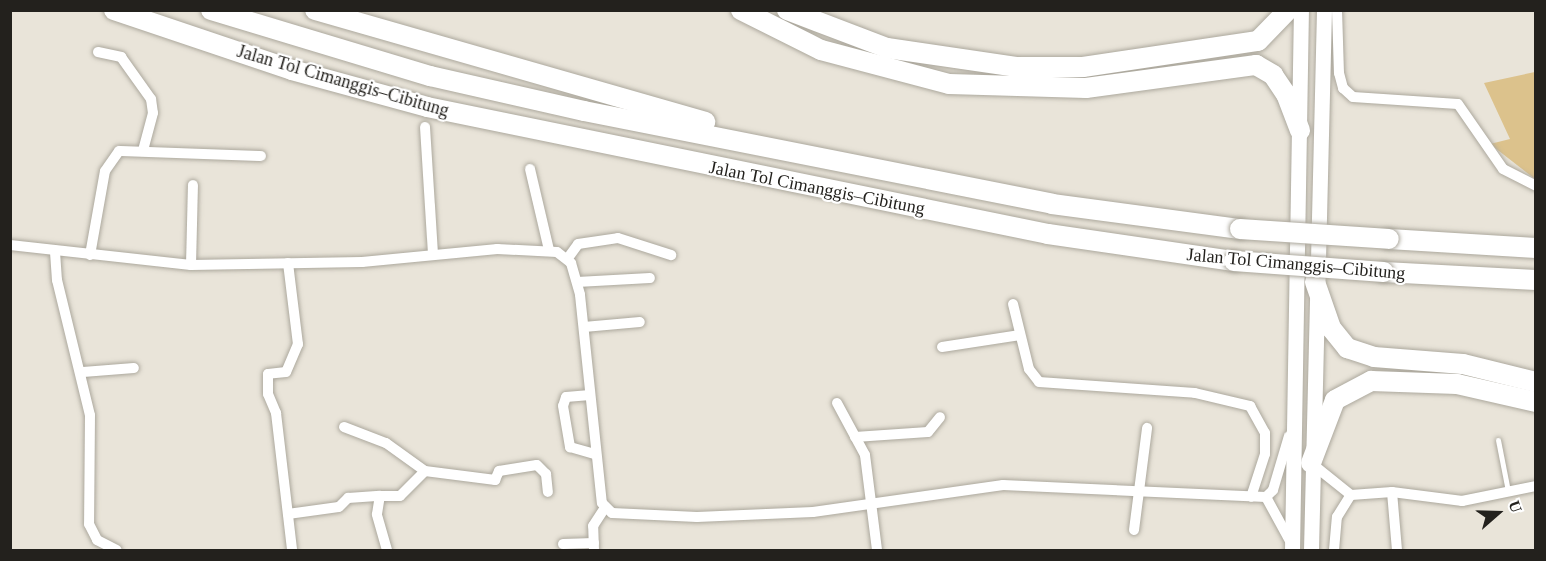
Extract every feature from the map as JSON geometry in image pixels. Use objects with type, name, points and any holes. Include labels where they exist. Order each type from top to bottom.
[{"type":"highway","name":"Jalan Tol Cimanggis–Cibitung","points":[[114,10],[292,70],[427,107],[1025,229],[1234,261],[1536,280]]},
{"type":"highway","name":"Jalan Tol Cimanggis–Cibitung","points":[[211,10],[430,76],[1052,204],[1240,229],[1536,248]]},
{"type":"highway","points":[[315,10],[593,94],[917,177]]},
{"type":"highway","points":[[741,10],[821,50],[949,84],[1086,88],[1256,65],[1273,75],[1286,94],[1300,130]]},
{"type":"highway","points":[[787,10],[887,48],[1018,67],[1083,67],[1258,41],[1288,10]]},
{"type":"highway","points":[[1315,282],[1331,328],[1347,348],[1374,357],[1463,364],[1536,382]]},
{"type":"highway","points":[[1311,463],[1335,400],[1371,381],[1457,384],[1536,402]]},
{"type":"main road","points":[[1292,548],[1301,10]]},
{"type":"main road","points":[[1311,550],[1315,282],[1326,94],[1324,10]]},
{"type":"street","points":[[1337,10],[1339,73],[1343,88],[1353,97],[1458,104],[1503,169],[1536,186]]},
{"type":"street","points":[[98,52],[121,57],[151,99],[143,152]]},
{"type":"street","points":[[425,127],[433,255]]},
{"type":"street","points":[[90,255],[105,171],[119,151],[261,156]]},
{"type":"street","points":[[530,169],[549,250]]},
{"type":"street","points":[[191,265],[193,185]]},
{"type":"street","points":[[568,258],[578,244],[618,238],[670,255]]},
{"type":"street","points":[[10,245],[56,252],[191,265],[288,263],[549,250],[568,258],[577,282],[584,327],[595,454],[604,509],[594,522],[594,547],[563,544]]},
{"type":"street","points":[[56,252],[57,280],[83,372],[90,415],[89,524],[97,540],[117,550]]},
{"type":"street","points":[[288,263],[298,344],[286,372],[268,374],[268,394],[276,413],[292,550]]},
{"type":"street","points":[[577,282],[650,278]]},
{"type":"street","points":[[1013,304],[1020,335],[1039,382],[1195,393],[1250,406],[1265,433],[1265,454],[1251,497]]},
{"type":"street","points":[[584,327],[640,322]]},
{"type":"street","points":[[942,347],[1020,335]]},
{"type":"street","points":[[83,372],[134,368]]},
{"type":"street","points":[[590,395],[566,397],[563,406],[570,447],[595,454]]},
{"type":"street","points":[[837,403],[868,466],[868,507],[878,550]]},
{"type":"street","points":[[855,437],[928,432],[940,417]]},
{"type":"street","points":[[604,509],[697,517],[868,507],[1003,485],[1266,497],[1274,489],[1293,420]]},
{"type":"street","points":[[344,427],[386,443],[425,471],[495,480],[499,471],[537,465],[546,474],[548,492]]},
{"type":"street","points":[[1134,530],[1148,428]]},
{"type":"street","points":[[1311,463],[1351,495],[1392,492],[1446,501],[1536,486]]},
{"type":"street","points":[[288,514],[339,507],[348,498],[400,496],[425,471]]},
{"type":"street","points":[[1392,492],[1397,550]]},
{"type":"street","points":[[1334,550],[1337,517],[1351,495]]},
{"type":"street","points":[[380,496],[377,514],[387,550]]},
{"type":"street","points":[[1266,497],[1292,548]]},
{"type":"lane","points":[[1498,440],[1508,492]]},
{"type":"shaded area","points":[[1535,72],[1535,179],[1490,144],[1510,139],[1484,83]]}]
